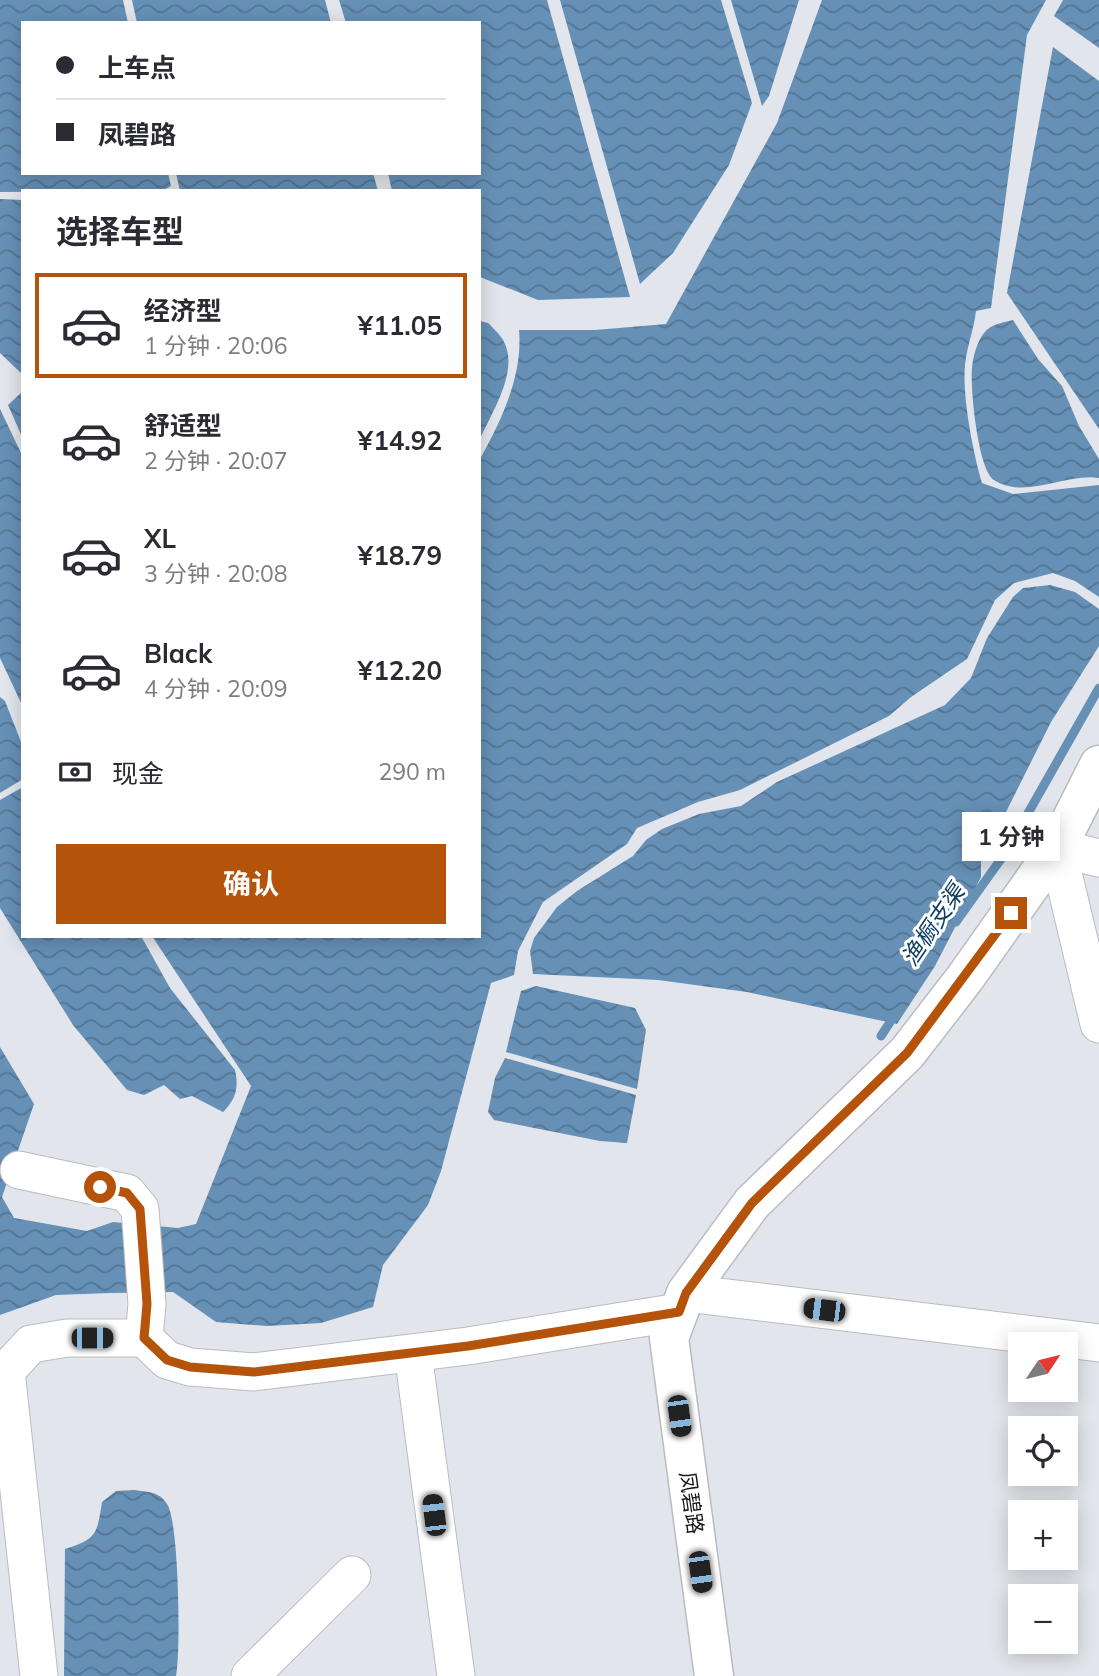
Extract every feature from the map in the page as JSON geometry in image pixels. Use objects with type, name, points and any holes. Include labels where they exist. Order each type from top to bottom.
[{"type":"main road","name":"凤碧路","points":[[714,1676],[669,1338],[683,1303],[752,1203],[907,1053],[1057,848],[1099,765]]},
{"type":"street","points":[[1099,858],[1057,848],[1099,1024]]},
{"type":"street","points":[[19,1170],[127,1193],[140,1209],[145,1321],[167,1360],[190,1367],[254,1372],[413,1353],[683,1303],[1099,1343]]},
{"type":"street","points":[[39,1676],[6,1371],[31,1344],[145,1321]]},
{"type":"street","points":[[413,1353],[456,1676]]},
{"type":"street","points":[[250,1676],[352,1574]]},
{"type":"water","points":[[0,0],[123,0],[128,21],[21,21],[21,175],[168,175],[171,186],[166,189],[21,189],[21,192],[0,192]]},
{"type":"water","points":[[132,0],[325,0],[330,21],[137,21]]},
{"type":"water","points":[[339,0],[547,0],[630,297],[538,300],[481,277],[481,189],[392,189],[388,175],[481,175],[481,21],[345,21]]},
{"type":"water","points":[[560,0],[721,0],[752,103],[729,165],[673,253],[640,284]]},
{"type":"water","points":[[731,0],[799,0],[769,96],[762,106]]},
{"type":"water","points":[[822,0],[1046,0],[1027,35],[991,308],[976,311],[965,365],[965,392],[982,483],[1013,494],[1099,485],[1099,597],[1075,581],[1053,573],[1014,583],[995,600],[967,659],[911,697],[889,716],[740,790],[698,802],[637,828],[627,844],[543,902],[518,951],[514,975],[491,983],[441,1171],[428,1205],[383,1265],[373,1307],[321,1323],[267,1326],[216,1322],[173,1292],[110,1293],[56,1295],[0,1315],[0,1047],[34,1104],[2,1197],[14,1218],[87,1231],[113,1222],[178,1228],[196,1224],[251,1086],[153,938],[481,938],[481,457],[503,412],[514,380],[518,364],[519,330],[595,330],[666,324],[777,123]]},
{"type":"water","points":[[1063,0],[1099,0],[1099,48],[1054,16]]},
{"type":"water","points":[[1053,47],[1099,81],[1099,429],[1007,293]]},
{"type":"water","points":[[176,175],[374,175],[377,189],[180,189]]},
{"type":"water","points":[[0,199],[21,200],[21,373],[0,353]]},
{"type":"water","points":[[1013,320],[1038,359],[1062,386],[1079,426],[1099,459],[1099,478],[1086,477],[1019,487],[994,480],[988,473],[976,428],[972,393],[974,354],[987,330]]},
{"type":"water","points":[[481,321],[488,323],[504,341],[508,368],[502,393],[481,437]]},
{"type":"water","points":[[21,393],[21,434],[8,405]]},
{"type":"water","points":[[0,409],[21,453],[21,703],[0,658]]},
{"type":"water","points":[[1050,585],[1075,592],[1099,609],[1099,646],[1051,722],[981,862],[981,877],[935,966],[897,1024],[747,992],[658,980],[533,974],[530,951],[534,938],[557,907],[577,891],[633,856],[646,840],[662,829],[699,814],[741,806],[777,782],[945,705],[971,678],[987,638],[1013,597],[1023,588]]},
{"type":"water","points":[[0,697],[5,701],[21,742],[21,780],[0,793]]},
{"type":"water","points":[[21,788],[21,938],[142,938],[170,988],[235,1070],[235,1093],[223,1112],[192,1096],[180,1099],[164,1085],[144,1095],[127,1090],[73,1025],[0,908],[0,800]]},
{"type":"water","points":[[536,986],[635,1008],[646,1030],[637,1089],[506,1052],[521,991]]},
{"type":"water","points":[[505,1058],[636,1095],[627,1143],[600,1141],[494,1120],[488,1112],[495,1078]]},
{"type":"water","points":[[134,1490],[160,1497],[167,1504],[171,1515],[178,1587],[176,1676],[64,1676],[65,1549],[84,1542],[94,1534],[102,1502],[116,1491]]},
{"type":"waterway","name":"渔橱支渠","points":[[956,922],[1006,852],[1099,688]]},
{"type":"waterway","name":"渔橱支渠","points":[[881,1036],[896,1013]]},
{"type":"route","points":[[100,1187],[127,1193],[140,1209],[147,1304],[144,1338],[167,1360],[190,1367],[254,1372],[468,1346],[679,1312],[686,1293],[752,1203],[829,1132],[907,1053],[1011,913]]}]
